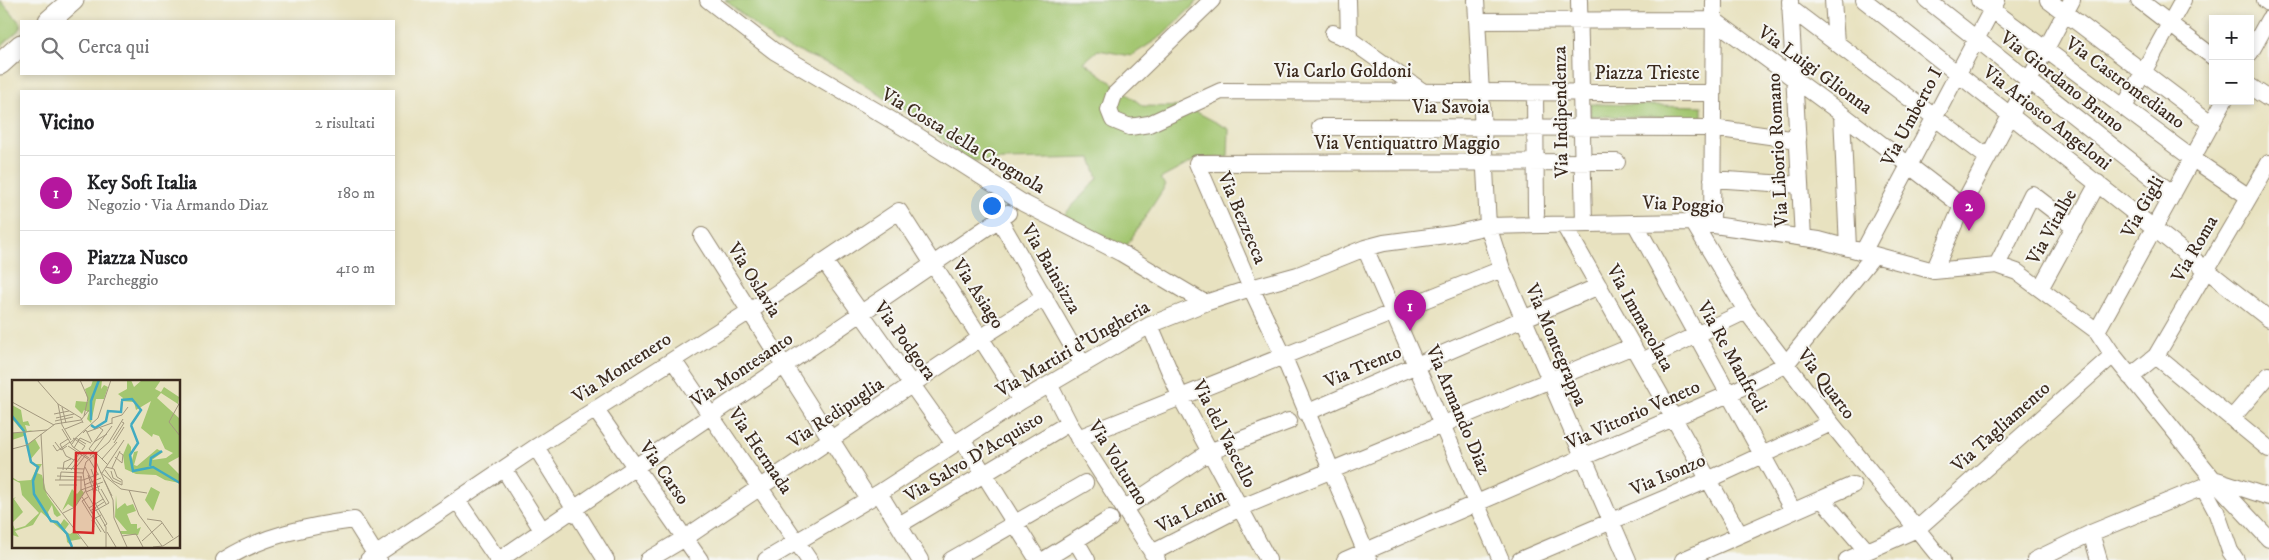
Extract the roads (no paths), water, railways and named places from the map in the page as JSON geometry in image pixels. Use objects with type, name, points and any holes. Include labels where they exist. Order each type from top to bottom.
[{"type":"main road","points":[[50,20],[73,0]]},
{"type":"main road","points":[[0,64],[20,46]]},
{"type":"street","name":"Via Costa della Crognola","points":[[708,0],[774,52],[910,131],[1023,203],[1120,253],[1205,303]]},
{"type":"street","name":"Via Carlo Goldoni","points":[[1212,0],[1114,95],[1109,110],[1113,120],[1130,127],[1150,124],[1221,91],[1581,92]]},
{"type":"street","points":[[1348,0],[1349,39]]},
{"type":"street","name":"Via Montegrappa","points":[[1476,0],[1488,226],[1502,269],[1628,560]]},
{"type":"street","name":"Via Indipendenza","points":[[1579,0],[1584,224]]},
{"type":"street","points":[[1712,224],[1714,0]]},
{"type":"street","points":[[1833,0],[1836,43]]},
{"type":"street","name":"Via Ariosto Angeloni","points":[[1864,0],[2269,319]]},
{"type":"street","name":"Via Giordano Bruno","points":[[1927,0],[2173,194]]},
{"type":"street","points":[[2048,0],[2069,6],[2143,71],[2212,124]]},
{"type":"street","points":[[2139,0],[2209,54]]},
{"type":"street","points":[[2124,107],[2183,0]]},
{"type":"street","points":[[2264,0],[2269,3]]},
{"type":"street","name":"Via Umberto I","points":[[1862,252],[1976,39],[1989,3]]},
{"type":"street","name":"Via Castromediano","points":[[1989,3],[2045,49],[2193,159],[2249,197]]},
{"type":"street","points":[[1790,4],[1836,43],[1987,157]]},
{"type":"street","name":"Via Liborio Romano","points":[[1790,4],[1803,238]]},
{"type":"street","points":[[2069,6],[1962,206],[1934,271],[1996,264],[2017,272],[2097,331],[2113,356],[2130,376],[2208,483],[2269,539]]},
{"type":"street","points":[[2254,46],[2269,19]]},
{"type":"street","points":[[1477,21],[1714,20]]},
{"type":"street","name":"Via Luigi Glionna","points":[[1714,20],[1842,114],[1962,206]]},
{"type":"street","points":[[1333,33],[1349,39],[1422,91]]},
{"type":"street","points":[[2254,89],[2269,99]]},
{"type":"street","name":"Piazza Trieste","points":[[1581,92],[1713,93]]},
{"type":"street","points":[[1535,93],[1536,214]]},
{"type":"street","name":"Via Gigli","points":[[2097,331],[2222,105]]},
{"type":"street","points":[[1842,114],[1862,252]]},
{"type":"street","name":"Via Savoia","points":[[1320,127],[1582,127]]},
{"type":"street","points":[[1582,127],[1713,128],[1798,140]]},
{"type":"street","name":"Via Ventiquattro Maggio","points":[[1197,164],[1617,162]]},
{"type":"street","name":"Via Roma","points":[[2156,356],[2269,163]]},
{"type":"street","name":"Via Bezzecca","points":[[1197,164],[1250,288],[1283,355],[1367,556]]},
{"type":"street","points":[[1712,179],[1800,185]]},
{"type":"street","name":"Via Vitalbe","points":[[2040,289],[2098,183]]},
{"type":"street","points":[[1996,264],[2032,194],[2075,227]]},
{"type":"street","name":"Via Montenero","points":[[374,558],[536,447],[750,311],[899,210]]},
{"type":"street","name":"Via Asiago","points":[[899,210],[982,337],[1021,401]]},
{"type":"street","name":"Via Montesanto","points":[[499,560],[1003,216]]},
{"type":"street","name":"Via Bainsizza","points":[[1003,216],[1083,365]]},
{"type":"street","name":"Via Re Manfredi","points":[[1635,222],[1794,511]]},
{"type":"street","name":"Via Poggio","points":[[1488,226],[1693,222],[1803,238],[1934,271]]},
{"type":"street","name":"Via Quarto","points":[[1693,222],[1746,311],[1830,423],[1942,560]]},
{"type":"street","name":"Via Immacolata","points":[[1564,225],[1740,535]]},
{"type":"street","name":"Via Martiri d'Ungheria","points":[[766,560],[1021,401],[1050,386],[1150,325],[1205,303],[1298,275],[1366,248],[1488,226]]},
{"type":"street","name":"Via Oslavia","points":[[702,236],[832,440],[873,495],[900,525],[916,558]]},
{"type":"street","name":"Via Armando Diaz","points":[[1366,248],[1501,560]]},
{"type":"street","name":"Via Vittorio Veneto","points":[[1346,560],[1367,556],[1476,504],[1729,394],[1786,364],[1862,252]]},
{"type":"street","name":"Via Podgora","points":[[824,261],[912,385],[984,474],[1038,560]]},
{"type":"street","points":[[1078,438],[1502,269]]},
{"type":"street","name":"Via Trento","points":[[1306,413],[1599,286]]},
{"type":"street","name":"Via Redipuglia","points":[[648,560],[760,488],[982,337],[1045,297]]},
{"type":"street","points":[[1642,361],[1746,311]]},
{"type":"street","name":"Via del Vascello","points":[[1150,325],[1180,396],[1268,560]]},
{"type":"street","name":"Via Lenin","points":[[1154,556],[1240,508],[1633,346]]},
{"type":"street","name":"Via Tagliamento","points":[[1847,560],[1916,529],[2113,356]]},
{"type":"street","points":[[2130,376],[2156,356],[2269,449]]},
{"type":"street","name":"Via Hermada","points":[[673,360],[809,560]]},
{"type":"street","points":[[2232,418],[2269,375]]},
{"type":"street","name":"Via Volturno","points":[[1050,386],[1078,438],[1154,556]]},
{"type":"street","name":"Via Carso","points":[[595,409],[700,560]]},
{"type":"street","points":[[1124,510],[1209,452],[1289,421]]},
{"type":"street","name":"Via Salvo D'Acquisto","points":[[900,525],[1069,423]]},
{"type":"street","name":"Via Isonzo","points":[[1520,560],[1708,480],[1830,423]]},
{"type":"street","points":[[536,447],[606,560]]},
{"type":"street","points":[[504,469],[542,530]]},
{"type":"street","points":[[951,560],[1085,483]]},
{"type":"street","points":[[2208,483],[2230,551],[2236,560]]},
{"type":"street","points":[[2034,560],[2091,533],[2208,483],[2269,497]]},
{"type":"street","points":[[1683,560],[1853,485]]},
{"type":"street","points":[[1822,499],[1867,551]]},
{"type":"street","points":[[458,500],[499,560]]},
{"type":"street","points":[[224,560],[246,546],[310,526],[354,520],[374,558]]},
{"type":"street","points":[[1044,560],[1110,520]]},
{"type":"street","points":[[2091,533],[2099,560]]},
{"type":"street","points":[[1076,540],[1087,560]]},
{"type":"place","name":"Piazza Nusco","points":[[1969,231]]},
{"type":"place","name":"Key Soft Italia","points":[[1410,331]]}]
